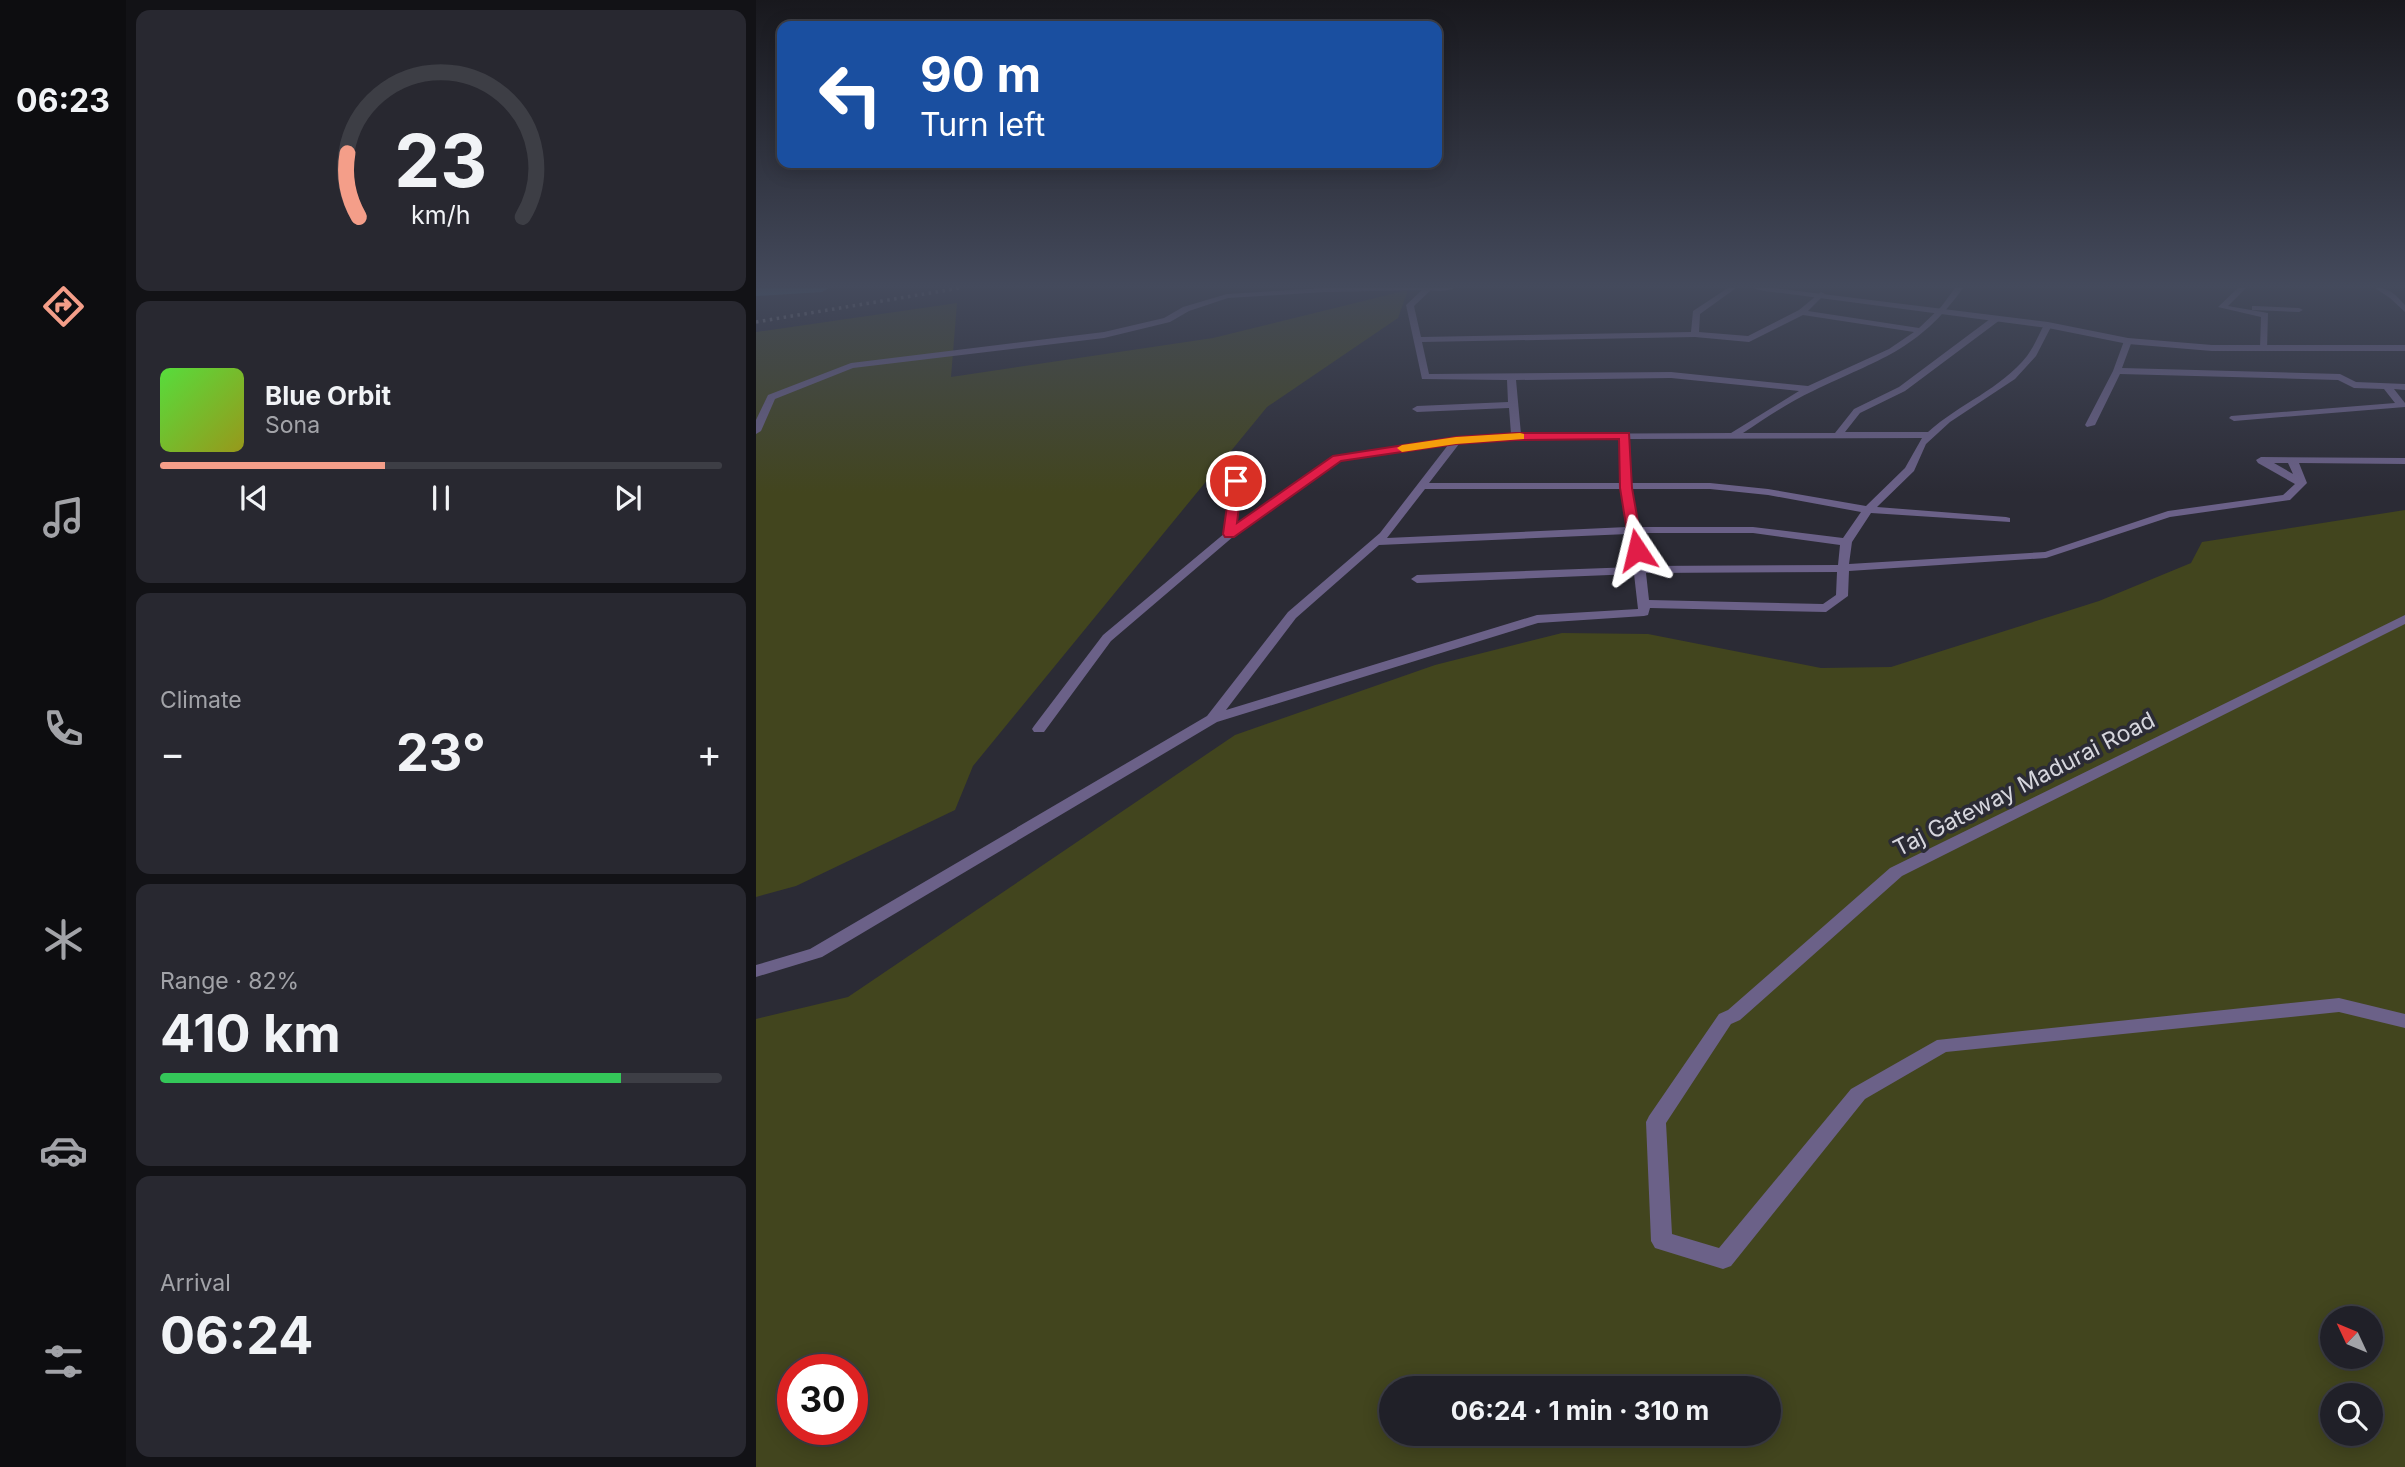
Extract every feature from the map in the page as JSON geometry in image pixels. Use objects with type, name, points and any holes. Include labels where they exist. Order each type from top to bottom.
[{"type":"street","points":[[756,431],[771,397],[851,366],[929,356]]},
{"type":"street","points":[[1420,356],[1424,377],[1671,375],[1809,389]]},
{"type":"street","points":[[1733,435],[1809,389],[1878,356]]},
{"type":"street","points":[[1838,435],[1857,411],[1902,389],[1946,356]]},
{"type":"street","points":[[1643,604],[1826,608],[1842,596],[1846,542],[1868,510],[1910,469],[1922,443],[1947,419],[2012,377],[2032,356]]},
{"type":"street","points":[[2090,425],[2122,356]]},
{"type":"street","points":[[2117,371],[2340,377],[2354,386],[2405,387]]},
{"type":"street","points":[[1511,377],[1516,437]]},
{"type":"street","points":[[2234,418],[2402,405],[2386,386]]},
{"type":"street","points":[[1418,409],[1514,405]]},
{"type":"street","points":[[1039,729],[1107,638],[1230,534],[1337,458],[1456,440],[1516,437],[1931,435]]},
{"type":"street","points":[[756,971],[816,953],[1212,719],[1536,619],[1644,612],[1626,488],[1625,436]]},
{"type":"street","points":[[1212,719],[1292,615],[1377,542],[1456,440]]},
{"type":"street","points":[[2302,483],[2261,460],[2405,461]]},
{"type":"street","points":[[2292,460],[2302,483]]},
{"type":"street","points":[[1230,534],[1236,481]]},
{"type":"street","points":[[1417,579],[1640,570],[1843,568],[2046,555],[2168,514],[2286,498],[2302,483]]},
{"type":"street","points":[[1422,486],[1710,486],[1768,492],[1868,510],[2006,520]]},
{"type":"street","points":[[1377,542],[1633,530],[1752,530],[1846,542]]},
{"type":"street","name":"Taj Gateway Madurai Road","points":[[2405,619],[1896,872],[1734,1015],[1725,1019],[1656,1122],[1662,1241],[1723,1259],[1858,1094],[1943,1045],[2339,1005],[2405,1021]]},
{"type":"green space","points":[[756,356],[953,356],[951,377],[1089,356],[1341,356],[1267,407],[973,766],[955,810],[796,886],[756,897]]},
{"type":"green space","points":[[2405,510],[2405,1467],[756,1467],[756,1019],[848,997],[1235,735],[1435,665],[1562,633],[1648,634],[1821,668],[1891,667],[2099,601],[2191,563],[2202,542]]},
{"type":"slow traffic","points":[[1402,448],[1456,440],[1520,437]]},
{"type":"route","points":[[1236,481],[1230,534],[1337,458],[1456,440],[1625,436],[1626,488],[1637,550]]}]
